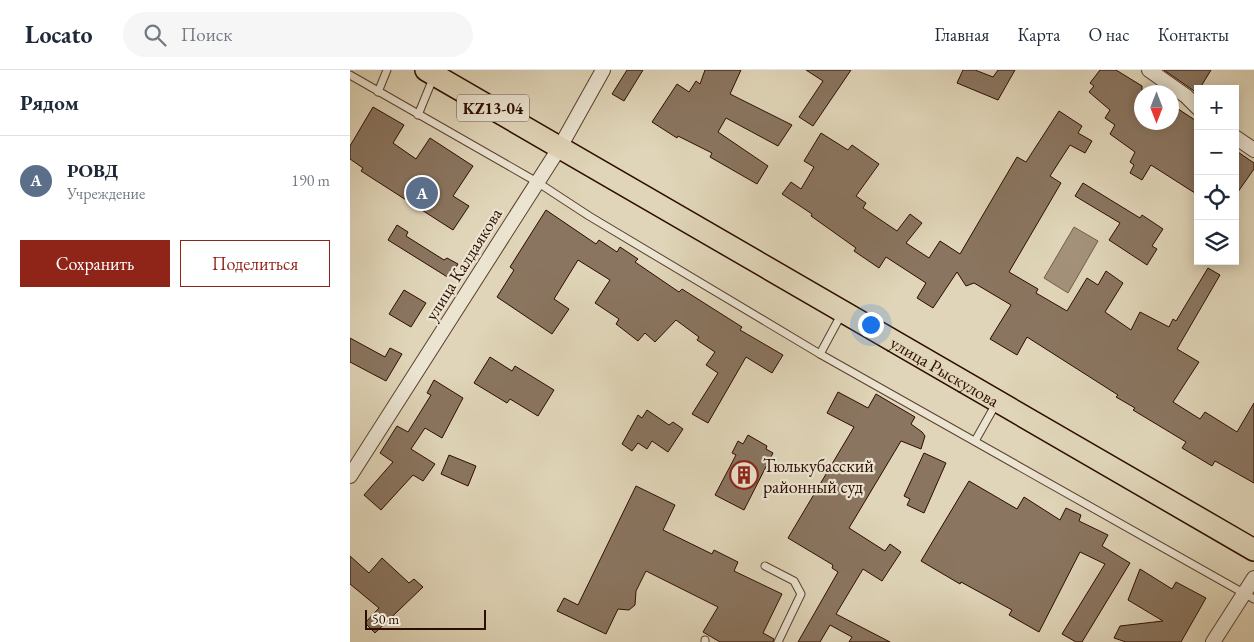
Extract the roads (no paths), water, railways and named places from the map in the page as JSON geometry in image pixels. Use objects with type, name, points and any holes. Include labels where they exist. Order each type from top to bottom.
[{"type":"main road","name":"KZ13-04","points":[[430,73],[560,147]]},
{"type":"main road","name":"улица Рыскулова","points":[[560,147],[1254,550]]},
{"type":"street","name":"улица Калдаякова","points":[[350,476],[560,147],[603,70]]},
{"type":"street","points":[[1149,70],[1186,96],[1194,104]]},
{"type":"street","points":[[1239,140],[1254,150]]},
{"type":"street","points":[[1213,642],[1249,596],[1254,578]]},
{"type":"lane","points":[[378,92],[387,70]]},
{"type":"lane","points":[[418,115],[430,73]]},
{"type":"lane","points":[[350,75],[537,182],[589,216],[820,354],[1249,596]]},
{"type":"lane","points":[[820,354],[843,311]]},
{"type":"lane","points":[[975,441],[998,401]]},
{"type":"lane","points":[[765,566],[794,581],[801,594],[778,642]]},
{"type":"place","name":"РОВД","points":[[422,193]]},
{"type":"place","name":"Тюлькубасский районный суд","points":[[744,475]]}]
